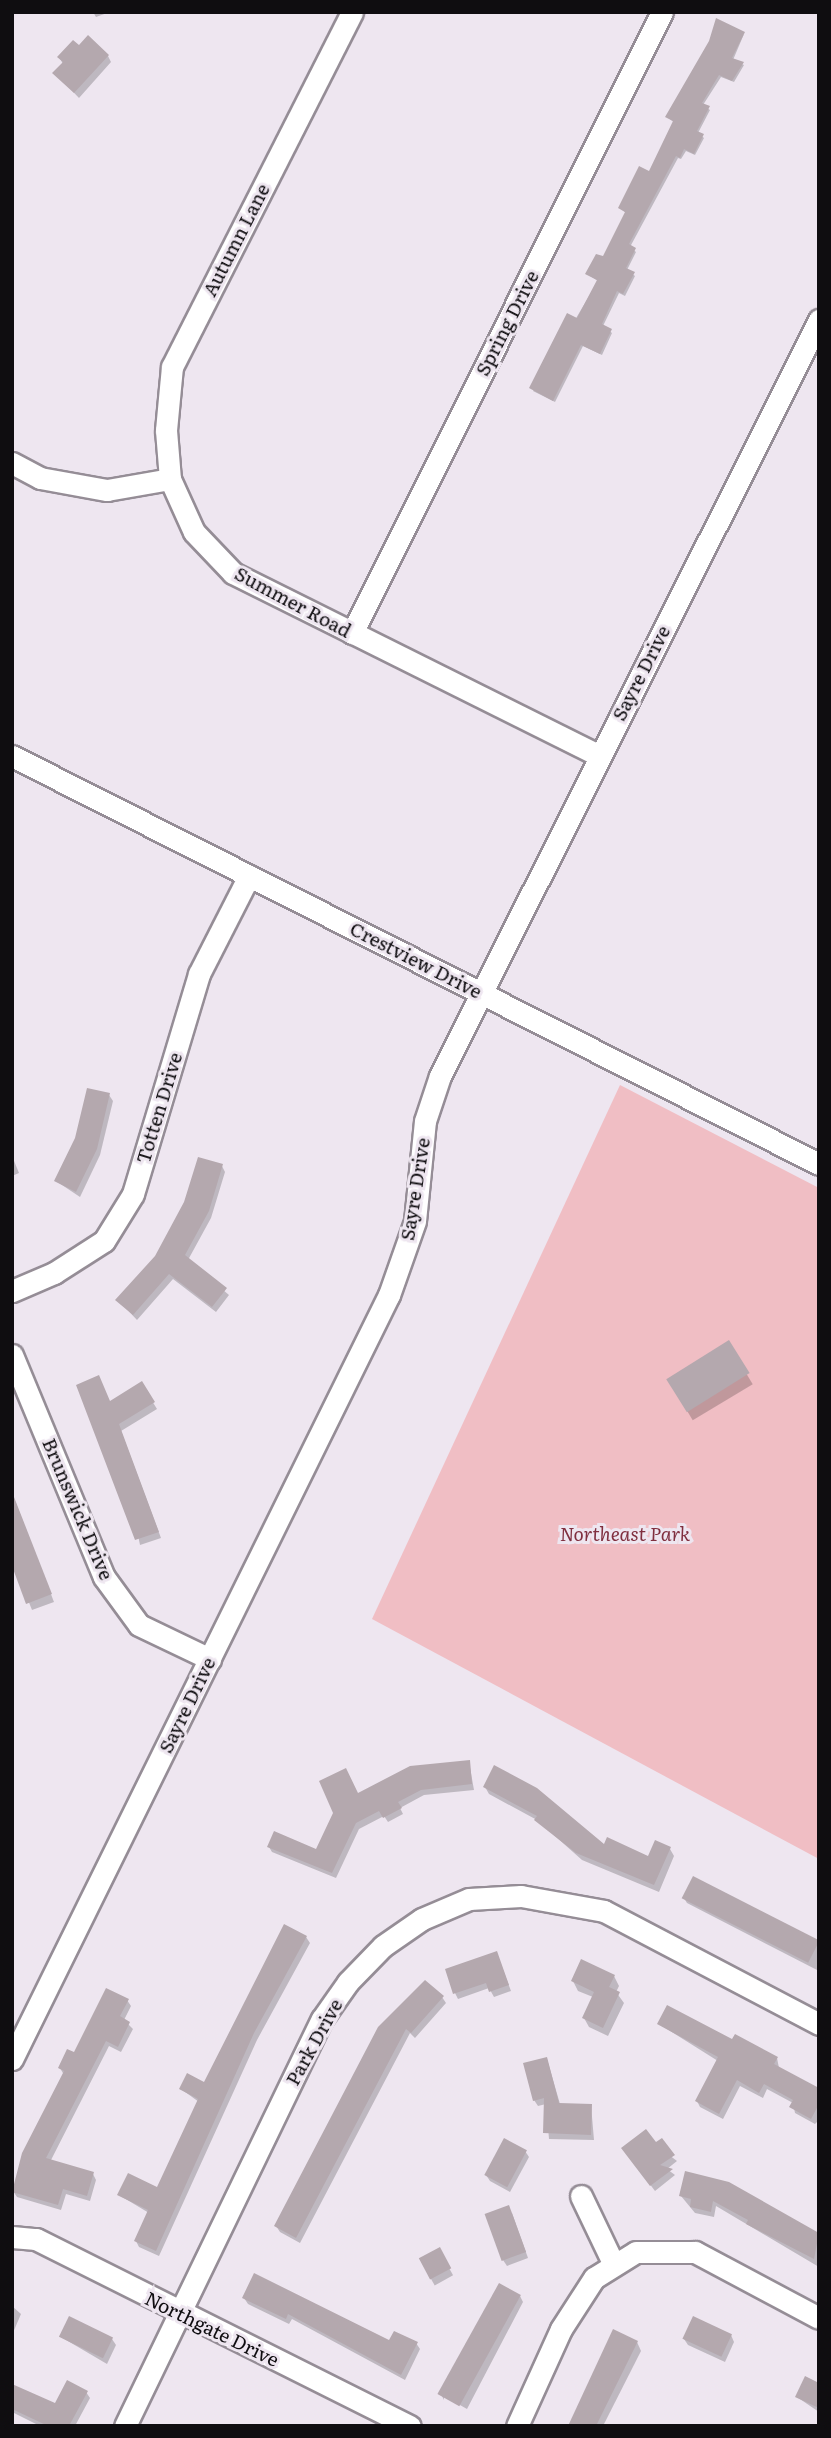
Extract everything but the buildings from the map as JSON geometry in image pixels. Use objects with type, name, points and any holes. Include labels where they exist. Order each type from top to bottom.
[{"type":"street","name":"Autumn Lane","points":[[170,479],[166,430],[172,367],[352,12]]},
{"type":"street","name":"Spring Drive","points":[[352,634],[662,12]]},
{"type":"street","name":"Sayre Drive","points":[[12,2059],[403,1261],[415,1221],[430,1103],[481,993],[819,320]]},
{"type":"street","points":[[12,463],[40,478],[107,490],[170,479]]},
{"type":"street","name":"Summer Road","points":[[170,479],[194,532],[233,573],[600,756]]},
{"type":"street","name":"Crestview Drive","points":[[12,756],[819,1164]]},
{"type":"street","name":"Totten Drive","points":[[12,1291],[54,1273],[104,1241],[133,1194],[199,974],[249,876]]},
{"type":"street","name":"Brunswick Drive","points":[[12,1354],[104,1577],[139,1625],[210,1659]]},
{"type":"street","name":"Park Drive","points":[[125,2426],[322,2019],[348,1982],[383,1946],[422,1919],[469,1899],[522,1896],[604,1911],[819,2024]]},
{"type":"street","points":[[582,2196],[614,2265]]},
{"type":"street","name":"Northgate Drive","points":[[12,2237],[36,2239],[179,2314],[410,2426]]},
{"type":"street","points":[[517,2426],[561,2329],[594,2278],[636,2252],[695,2252],[819,2318]]},
{"type":"green space","name":"Northeast Park","points":[[620,1085],[819,1188],[819,1859],[372,1619]]}]
